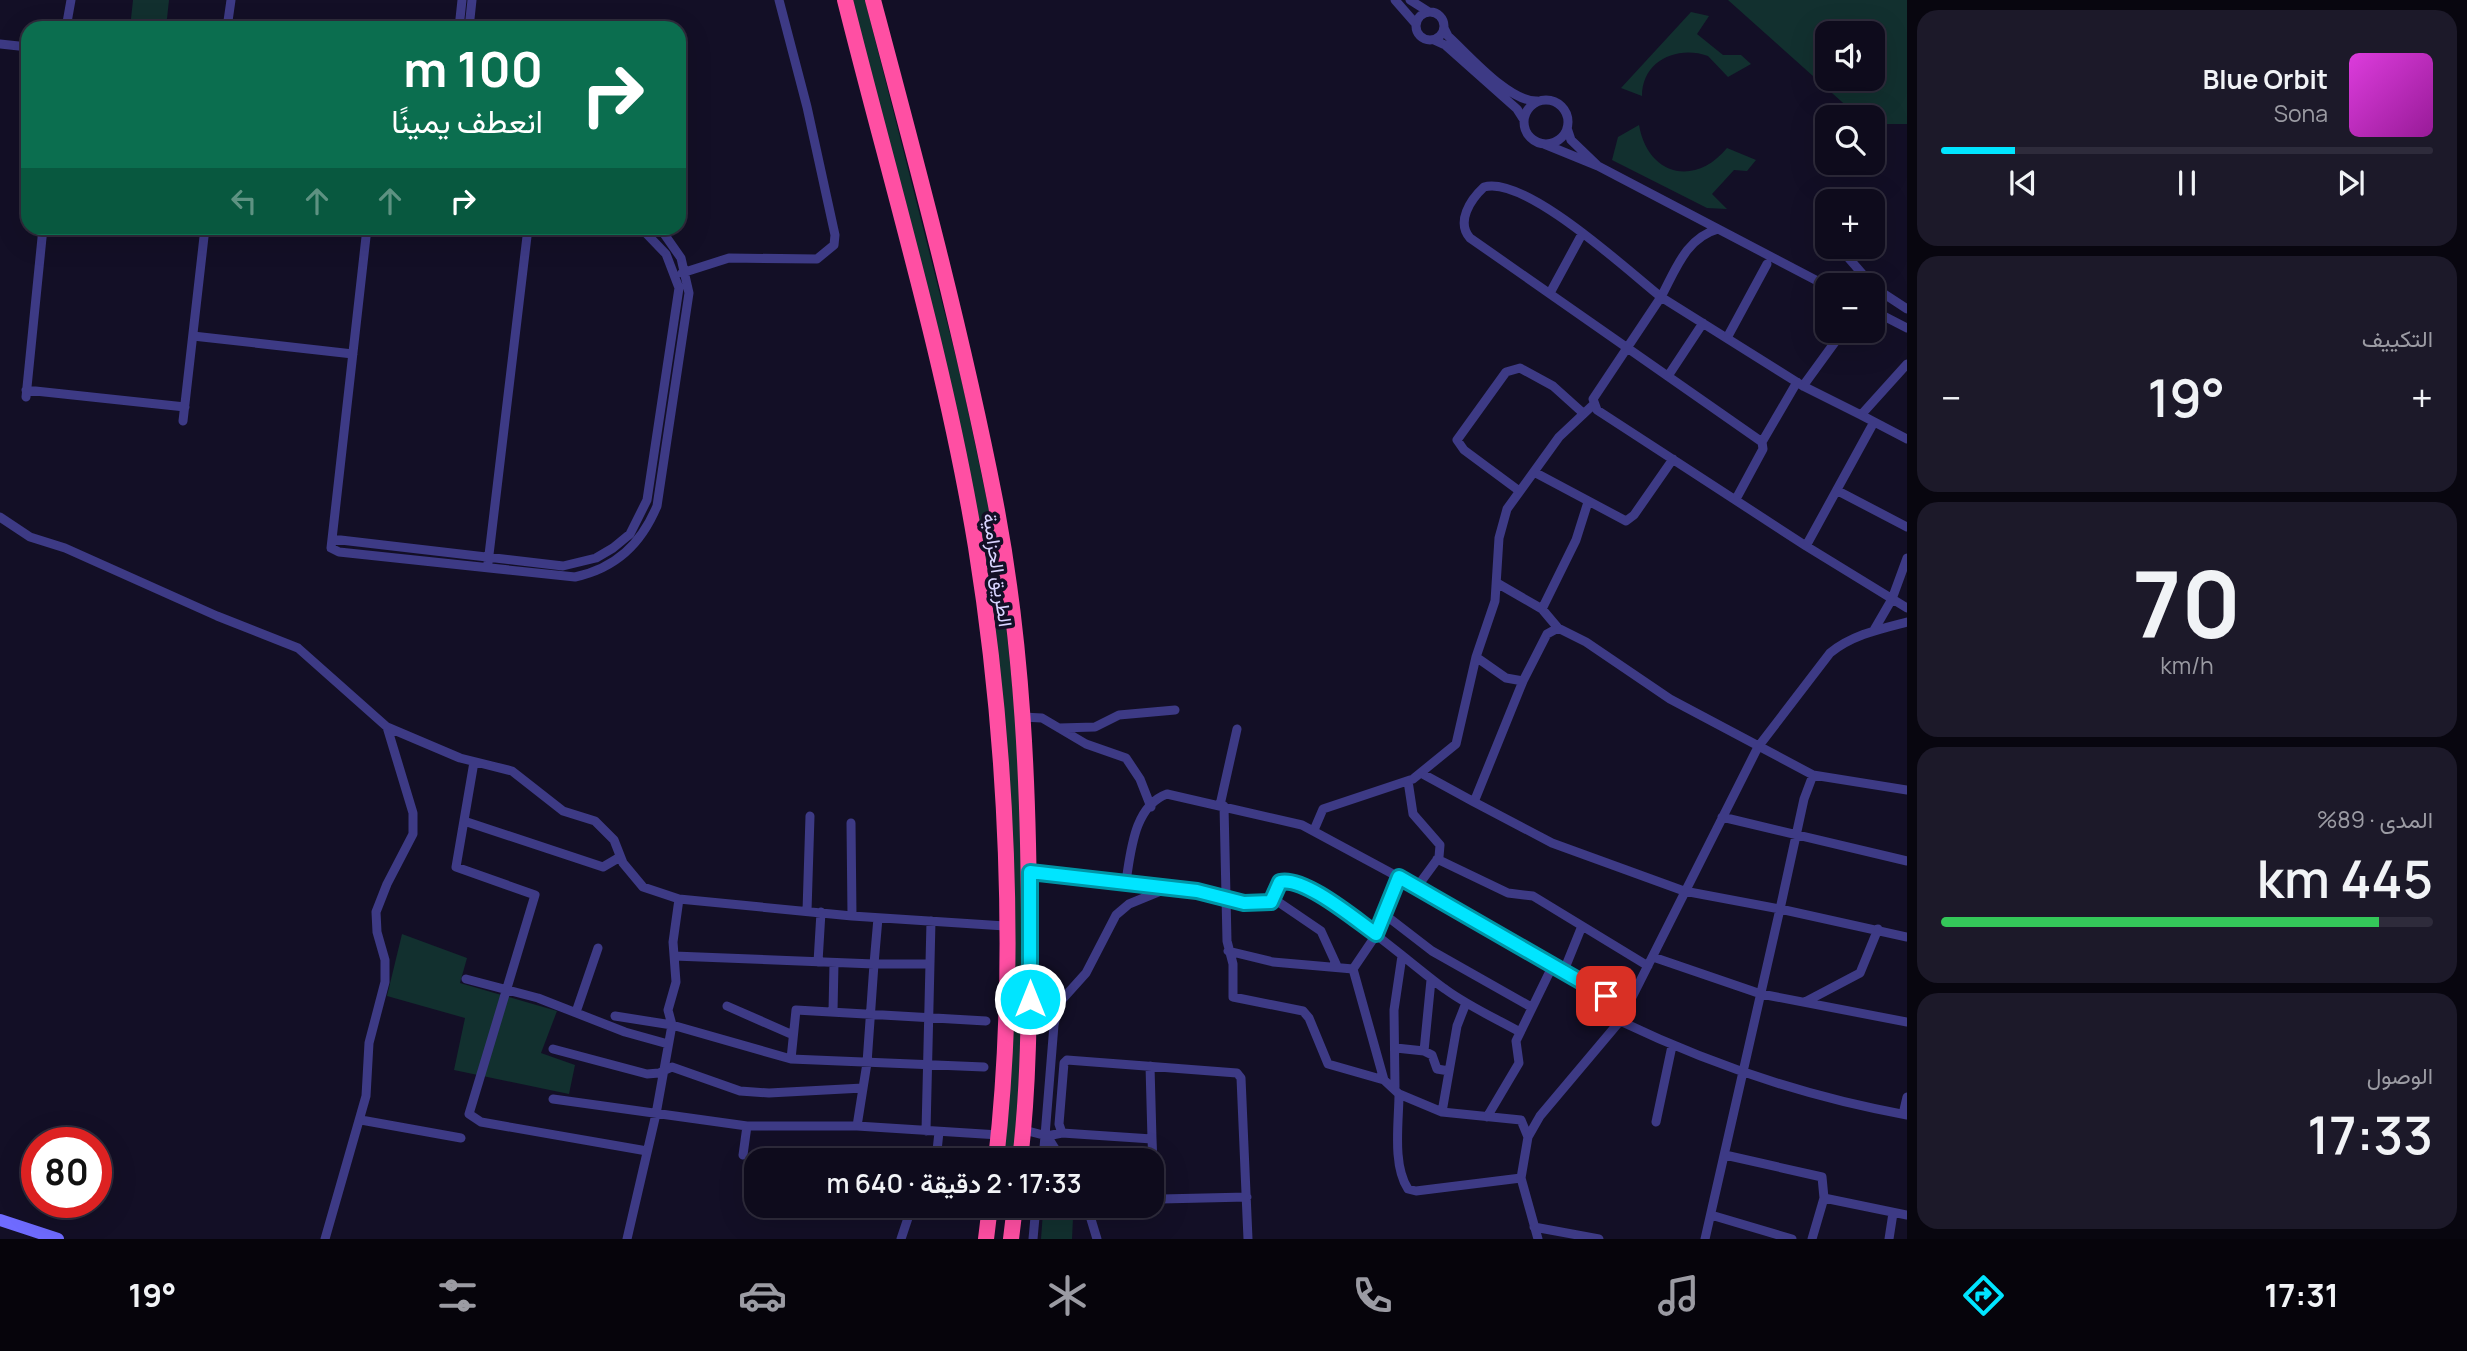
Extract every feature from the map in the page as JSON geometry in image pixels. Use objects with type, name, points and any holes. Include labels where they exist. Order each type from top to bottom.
[{"type":"highway","name":"الطريق الحزامية","points":[[845,0],[935,355],[975,546],[1001,782],[1005,1022],[997,1148]]},
{"type":"highway","name":"الطريق الحزامية","points":[[873,0],[995,502],[1023,717],[1030,872],[1030,1034],[1022,1148]]},
{"type":"highway","points":[[986,1239],[989,1218]]},
{"type":"highway","points":[[1011,1239],[1014,1218]]},
{"type":"street","points":[[67,21],[71,0]]},
{"type":"street","points":[[229,21],[231,0]]},
{"type":"street","points":[[460,21],[462,0]]},
{"type":"street","points":[[470,21],[472,0]]},
{"type":"street","points":[[681,274],[729,258],[817,259],[834,245],[835,236],[807,107],[779,0]]},
{"type":"street","points":[[1395,0],[1416,24],[1420,37],[1445,45],[1517,109],[1528,134],[1539,142],[1598,166],[1815,280]]},
{"type":"street","points":[[1410,0],[1439,16],[1448,36],[1500,84],[1524,100],[1553,101],[1561,107],[1566,115],[1571,140],[1598,166]]},
{"type":"street","points":[[1416,24],[1421,15],[1430,12]]},
{"type":"street","points":[[1434,40],[1442,34],[1444,28]]},
{"type":"street","points":[[0,44],[21,46]]},
{"type":"street","points":[[1524,120],[1527,110],[1539,101]]},
{"type":"street","points":[[1539,142],[1558,140],[1567,128]]},
{"type":"street","points":[[1762,442],[1465,232],[1464,219],[1478,193],[1492,184],[1508,186],[1536,201],[1661,297],[1800,384],[1907,439]]},
{"type":"street","points":[[1718,229],[1704,233],[1690,245],[1661,297],[1593,399],[1593,405],[1806,546],[1907,608]]},
{"type":"street","points":[[1550,293],[1582,234]]},
{"type":"street","points":[[42,235],[26,393],[185,407]]},
{"type":"street","points":[[183,421],[204,235]]},
{"type":"street","points":[[366,235],[331,548],[339,552],[554,576],[594,573],[624,555],[646,529],[657,506],[689,306],[675,247],[666,235]]},
{"type":"street","points":[[488,568],[527,235]]},
{"type":"street","points":[[332,539],[544,565],[581,563],[613,548],[630,534],[647,500],[681,274],[649,235]]},
{"type":"street","points":[[1849,259],[1861,273]]},
{"type":"street","points":[[1728,337],[1768,264]]},
{"type":"street","points":[[1885,295],[1907,309]]},
{"type":"street","points":[[1885,317],[1907,328]]},
{"type":"street","points":[[1668,376],[1703,323]]},
{"type":"street","points":[[193,336],[353,354]]},
{"type":"street","points":[[1736,499],[1763,449],[1762,442],[1800,384],[1833,343]]},
{"type":"street","points":[[1861,415],[1907,364]]},
{"type":"street","points":[[1518,490],[1464,450],[1457,440],[1506,372],[1520,368],[1565,394],[1583,412]]},
{"type":"street","points":[[1314,830],[1323,809],[1408,781],[1444,757],[1459,739],[1476,657],[1497,583],[1502,524],[1518,490],[1559,437],[1593,405]]},
{"type":"street","points":[[1806,546],[1874,422]]},
{"type":"street","points":[[1534,472],[1626,521],[1634,516],[1673,459]]},
{"type":"street","points":[[1838,491],[1907,527]]},
{"type":"street","points":[[1542,609],[1576,540],[1588,502]]},
{"type":"street","points":[[0,517],[30,537],[65,548],[193,606],[298,648],[387,727],[474,762],[512,771],[563,811],[595,821],[614,840],[620,857],[643,887],[678,899],[852,916],[1005,926]]},
{"type":"street","points":[[1874,630],[1892,599],[1907,558]]},
{"type":"street","points":[[1497,583],[1542,609],[1558,628],[1586,642],[1670,699],[1813,775],[1907,790]]},
{"type":"street","points":[[1538,1239],[1521,1178],[1528,1137],[1539,1116],[1620,1021],[1758,747],[1830,653],[1842,644],[1874,630],[1907,622]]},
{"type":"street","points":[[1474,802],[1523,681],[1548,634],[1558,628]]},
{"type":"street","points":[[1476,657],[1506,678],[1523,681]]},
{"type":"street","points":[[1059,728],[1095,727],[1119,715],[1175,710]]},
{"type":"street","points":[[1023,717],[1042,718],[1086,744],[1126,758],[1140,779],[1151,807]]},
{"type":"street","points":[[325,1239],[368,1087],[366,1080],[369,1043],[386,969],[376,912],[395,866],[410,842],[414,825],[413,813],[387,727]]},
{"type":"street","points":[[1237,729],[1222,806],[1228,951],[1233,964],[1234,999],[1300,1009],[1309,1018],[1328,1064],[1384,1080],[1397,1090],[1442,1112],[1521,1120],[1528,1137]]},
{"type":"street","points":[[474,762],[456,867],[535,895],[469,1114],[481,1122],[647,1152]]},
{"type":"street","points":[[1421,773],[1552,843],[1684,891],[1907,937]]},
{"type":"street","points":[[1706,1239],[1796,835],[1813,775]]},
{"type":"street","points":[[1408,781],[1410,807],[1419,822],[1438,841],[1437,859],[1417,887]]},
{"type":"street","points":[[1126,881],[1133,833],[1151,807],[1167,794],[1222,806],[1314,830],[1627,1008]]},
{"type":"street","points":[[807,911],[810,816]]},
{"type":"street","points":[[1722,817],[1907,861]]},
{"type":"street","points":[[464,821],[603,867],[620,857]]},
{"type":"street","points":[[851,823],[852,916]]},
{"type":"street","points":[[1437,859],[1508,893],[1534,896],[1582,926],[1650,961],[1761,994],[1907,1021]]},
{"type":"street","points":[[1030,872],[1172,887],[1244,903],[1267,903],[1274,899],[1280,882],[1292,882],[1311,890],[1376,934],[1431,980],[1466,1003],[1520,1032]]},
{"type":"street","points":[[1384,1080],[1353,969],[1376,934],[1399,877]]},
{"type":"street","points":[[1044,1148],[1054,1025],[1059,1003],[1086,973],[1116,915],[1129,904],[1172,887]]},
{"type":"street","points":[[627,1239],[656,1114],[672,1025],[668,1010],[676,982],[674,956],[678,899]]},
{"type":"street","points":[[1274,899],[1321,931],[1337,966]]},
{"type":"street","points":[[818,962],[821,912]]},
{"type":"street","points":[[1384,914],[1432,951],[1531,1007]]},
{"type":"street","points":[[857,1126],[867,1063],[878,918]]},
{"type":"street","points":[[926,1131],[931,921]]},
{"type":"street","points":[[1563,973],[1582,926]]},
{"type":"street","points":[[1804,1003],[1860,973],[1878,929]]},
{"type":"street","points":[[576,1012],[598,948]]},
{"type":"street","points":[[1228,951],[1273,962],[1353,969]]},
{"type":"street","points":[[674,956],[930,964]]},
{"type":"street","points":[[1402,956],[1394,1010],[1399,1150],[1403,1180],[1408,1189],[1416,1191],[1521,1178]]},
{"type":"street","points":[[833,1012],[834,963]]},
{"type":"street","points":[[1487,1117],[1519,1063],[1514,1049],[1531,1007],[1552,967]]},
{"type":"street","points":[[466,979],[576,1012],[625,1032],[668,1044]]},
{"type":"street","points":[[1424,1051],[1431,980]]},
{"type":"street","points":[[1442,1112],[1457,1026],[1466,1003]]},
{"type":"street","points":[[727,1006],[793,1035]]},
{"type":"street","points":[[791,1059],[796,1010],[986,1021]]},
{"type":"street","points":[[615,1016],[672,1025],[791,1059],[984,1067]]},
{"type":"street","points":[[1620,1021],[1672,1046],[1744,1073],[1835,1102],[1905,1115],[1907,1097]]},
{"type":"street","points":[[1656,1122],[1672,1046]]},
{"type":"street","points":[[1396,1048],[1424,1051],[1432,1055],[1437,1069],[1449,1071]]},
{"type":"street","points":[[553,1049],[647,1074],[672,1067],[727,1087],[755,1093],[863,1088]]},
{"type":"street","points":[[1062,1133],[1059,1124],[1065,1061],[1234,1071],[1240,1075],[1248,1239]]},
{"type":"street","points":[[1150,1066],[1154,1189],[1161,1199],[1247,1197]]},
{"type":"street","points":[[553,1098],[747,1126],[857,1126],[999,1135]]},
{"type":"street","points":[[360,1120],[461,1138]]},
{"type":"street","points":[[743,1155],[747,1126]]},
{"type":"street","points":[[1024,1130],[1047,1136],[1062,1133],[1152,1139]]},
{"type":"street","points":[[937,1148],[939,1132]]},
{"type":"street","points":[[1047,1136],[1054,1148]]},
{"type":"street","points":[[1725,1155],[1822,1177],[1824,1198],[1812,1239]]},
{"type":"street","points":[[1824,1198],[1907,1215]]},
{"type":"street","points":[[1889,1239],[1893,1213]]},
{"type":"street","points":[[1711,1215],[1792,1239]]},
{"type":"street","points":[[901,1239],[908,1218]]},
{"type":"street","points":[[1033,1239],[1036,1218]]},
{"type":"street","points":[[1091,1218],[1097,1239]]},
{"type":"street","points":[[0,1220],[50,1238]]},
{"type":"street","points":[[1534,1227],[1599,1239]]},
{"type":"green space","points":[[133,0],[169,0],[167,21],[131,21]]},
{"type":"green space","points":[[849,0],[865,0],[961,377],[998,553],[1023,781],[1025,1005],[1015,1148],[1001,1148],[1009,1017],[983,567]]},
{"type":"green space","points":[[1728,0],[1907,0],[1907,124],[1885,124],[1885,105],[1845,105],[1830,91],[1885,91],[1885,21],[1815,21],[1815,78]]},
{"type":"green space","points":[[1691,12],[1709,16],[1697,34],[1723,55],[1741,55],[1751,64],[1728,77],[1708,56],[1696,53],[1673,55],[1663,59],[1648,73],[1642,96],[1621,88]]},
{"type":"green space","points":[[1639,125],[1652,156],[1662,165],[1674,170],[1701,168],[1727,148],[1756,160],[1747,171],[1734,170],[1712,194],[1727,209],[1707,208],[1612,160],[1618,137]]},
{"type":"green space","points":[[402,934],[467,958],[460,983],[557,1011],[541,1053],[575,1065],[569,1094],[454,1070],[465,1018],[387,996]]},
{"type":"green space","points":[[1043,1218],[1073,1218],[1072,1239],[1041,1239]]},
{"type":"route","points":[[1030,999],[1030,872],[1197,891],[1244,903],[1271,902],[1280,882],[1292,882],[1311,890],[1376,934],[1399,877],[1504,940],[1606,996]]}]
